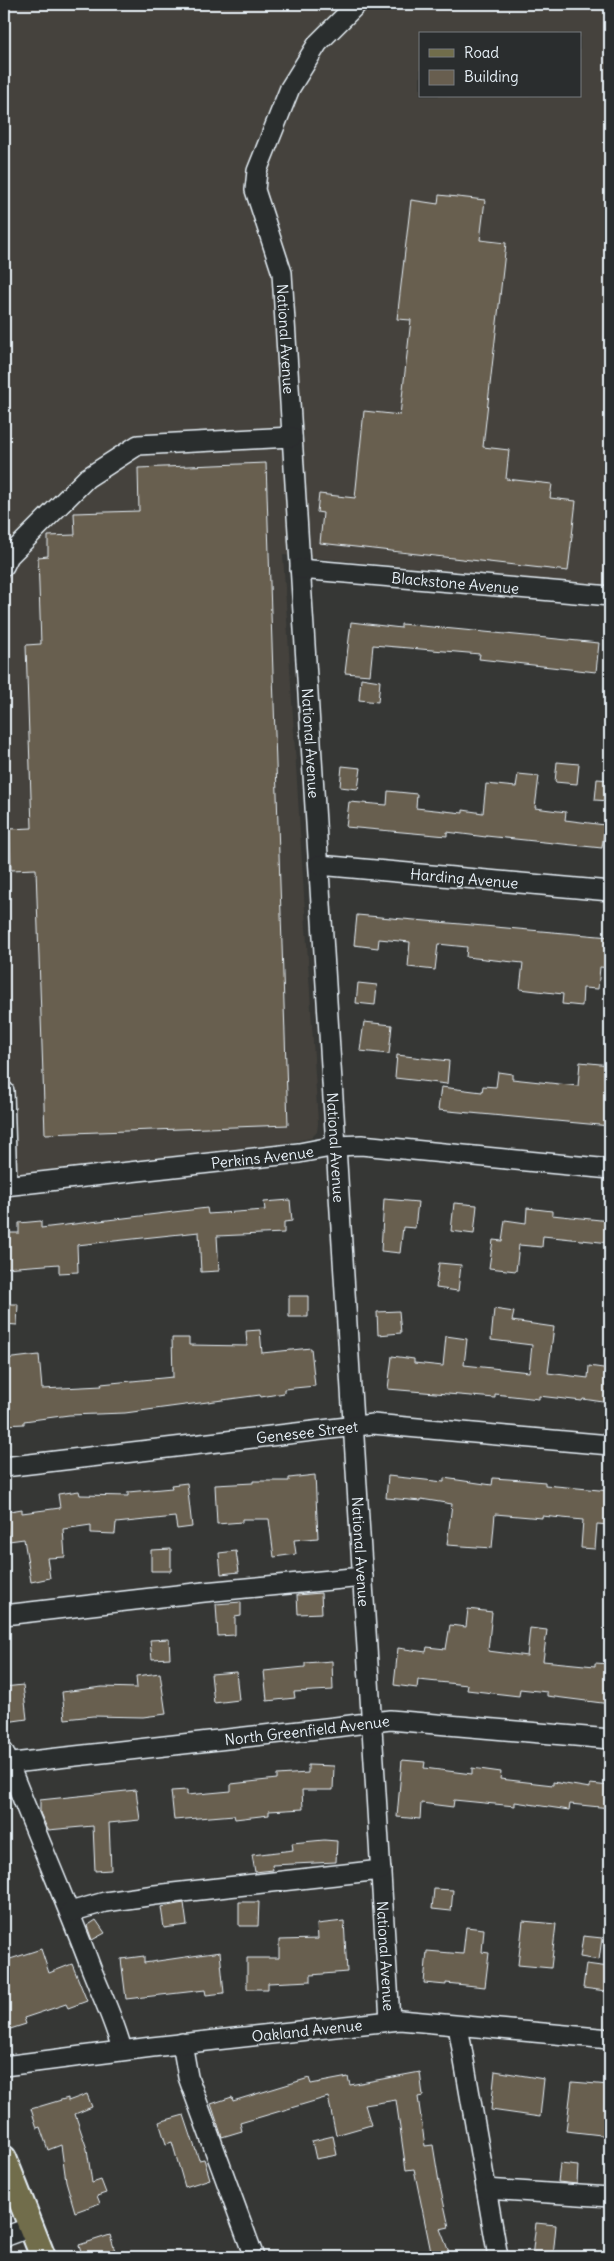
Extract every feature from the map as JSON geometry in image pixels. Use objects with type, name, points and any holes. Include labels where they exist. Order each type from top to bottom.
[{"type":"main road","points":[[4,2158],[43,2257]]},
{"type":"street","name":"National Avenue","points":[[356,4],[318,42],[290,88],[257,171],[256,190],[282,274],[390,2020]]},
{"type":"street","points":[[4,566],[9,556],[88,478],[138,445],[292,437]]},
{"type":"street","name":"Blackstone Avenue","points":[[300,569],[610,596]]},
{"type":"street","name":"Harding Avenue","points":[[319,865],[610,891]]},
{"type":"street","points":[[4,1091],[6,1186]]},
{"type":"street","name":"Perkins Avenue","points":[[6,1186],[299,1153],[336,1146],[361,1145],[610,1168]]},
{"type":"street","name":"Genesee Street","points":[[4,1467],[373,1424],[610,1445]]},
{"type":"street","points":[[4,1616],[204,1592],[363,1577]]},
{"type":"street","name":"North Greenfield Avenue","points":[[5,1760],[372,1721],[416,1722],[610,1739]]},
{"type":"street","points":[[5,1760],[70,1912],[112,2018],[122,2050]]},
{"type":"street","points":[[70,1912],[105,1902],[155,1894],[381,1870]]},
{"type":"street","name":"Oakland Avenue","points":[[4,2066],[122,2050],[390,2020],[610,2039]]},
{"type":"street","points":[[458,2026],[498,2257]]},
{"type":"street","points":[[182,2043],[188,2077],[201,2116],[218,2154],[254,2257]]},
{"type":"street","points":[[486,2189],[610,2197]]},
{"type":"street","points":[[4,2238],[31,2226]]},
{"type":"shaded area","points":[[4,4],[610,4],[610,586],[283,555],[318,1123],[317,1132],[311,1138],[280,1144],[4,1175]]},
{"type":"building","points":[[439,195],[485,200],[480,240],[506,243],[483,447],[509,450],[506,479],[552,484],[550,498],[576,501],[568,571],[320,543],[323,513],[317,512],[319,494],[355,498],[364,411],[400,415],[411,320],[397,319],[411,200],[438,204]]},
{"type":"building","points":[[266,463],[288,1125],[45,1134],[36,869],[11,870],[10,829],[32,828],[26,645],[41,644],[38,557],[48,556],[48,536],[75,535],[74,513],[139,511],[138,468]]},
{"type":"building","points":[[351,622],[401,628],[401,624],[599,643],[596,672],[479,659],[480,654],[373,645],[370,675],[345,673]]},
{"type":"building","points":[[361,678],[380,681],[378,702],[359,700]]},
{"type":"building","points":[[557,762],[579,764],[577,784],[555,782]]},
{"type":"building","points":[[342,766],[361,768],[358,789],[340,787]]},
{"type":"building","points":[[518,774],[539,776],[535,808],[566,812],[565,820],[605,825],[602,848],[447,832],[447,836],[346,827],[349,802],[387,805],[388,791],[417,794],[416,808],[463,813],[463,810],[483,813],[486,784],[516,787]]},
{"type":"building","points":[[597,779],[610,780],[610,801],[595,800]]},
{"type":"building","points":[[357,915],[610,937],[610,968],[600,967],[598,989],[583,988],[582,1006],[562,1004],[563,994],[520,989],[523,963],[466,957],[467,947],[438,944],[435,970],[408,967],[410,942],[379,939],[378,948],[354,945]]},
{"type":"building","points":[[358,983],[377,985],[375,1005],[356,1003]]},
{"type":"building","points":[[364,1022],[392,1025],[389,1054],[360,1051]]},
{"type":"building","points":[[397,1055],[449,1061],[447,1084],[395,1078]]},
{"type":"building","points":[[580,1062],[610,1065],[610,1126],[438,1110],[441,1087],[482,1092],[483,1086],[496,1087],[498,1072],[512,1074],[512,1079],[578,1086]]},
{"type":"building","points":[[384,1199],[418,1202],[415,1228],[403,1227],[400,1253],[381,1251]]},
{"type":"building","points":[[290,1200],[292,1221],[284,1222],[284,1233],[217,1236],[219,1271],[201,1272],[199,1232],[77,1245],[78,1272],[59,1273],[59,1264],[4,1268],[4,1233],[19,1233],[19,1223],[41,1221],[41,1228],[207,1208],[208,1214],[265,1210],[264,1202]]},
{"type":"building","points":[[454,1203],[477,1205],[474,1234],[451,1231]]},
{"type":"building","points":[[527,1208],[552,1211],[552,1215],[610,1221],[610,1243],[543,1236],[542,1247],[519,1245],[516,1271],[489,1268],[493,1240],[502,1241],[505,1220],[526,1223]]},
{"type":"building","points":[[439,1263],[461,1265],[458,1291],[436,1288]]},
{"type":"building","points":[[289,1296],[308,1296],[308,1317],[289,1317]]},
{"type":"building","points":[[4,1304],[18,1304],[17,1325],[4,1324]]},
{"type":"building","points":[[494,1309],[514,1312],[512,1321],[554,1327],[548,1373],[588,1378],[589,1366],[610,1369],[610,1403],[539,1396],[539,1399],[495,1394],[495,1398],[388,1389],[392,1356],[414,1359],[414,1363],[443,1366],[446,1336],[467,1339],[464,1365],[529,1372],[532,1345],[491,1340]]},
{"type":"building","points":[[399,1311],[401,1333],[378,1335],[377,1312]]},
{"type":"building","points":[[260,1330],[262,1353],[311,1348],[315,1386],[284,1389],[284,1393],[261,1397],[260,1395],[125,1413],[69,1415],[24,1421],[24,1424],[4,1425],[4,1359],[39,1355],[42,1389],[102,1386],[101,1384],[173,1377],[172,1338],[189,1338],[189,1345],[247,1346],[246,1331]]},
{"type":"building","points":[[315,1475],[318,1538],[294,1540],[296,1554],[274,1557],[269,1519],[242,1519],[242,1522],[217,1524],[215,1485],[253,1483],[253,1481],[289,1481],[289,1478]]},
{"type":"building","points":[[388,1476],[444,1482],[444,1478],[492,1485],[493,1478],[523,1480],[545,1482],[545,1485],[610,1491],[610,1525],[597,1524],[595,1549],[581,1548],[583,1520],[495,1514],[492,1548],[447,1545],[452,1504],[421,1499],[421,1501],[386,1498]]},
{"type":"building","points":[[187,1483],[192,1527],[177,1529],[175,1517],[116,1523],[115,1534],[91,1533],[91,1525],[63,1529],[65,1557],[47,1558],[50,1578],[31,1582],[24,1539],[9,1541],[4,1512],[22,1509],[22,1513],[60,1508],[58,1494],[79,1491],[80,1495],[128,1496],[128,1492],[172,1488],[171,1485]]},
{"type":"building","points":[[171,1549],[171,1571],[151,1571],[151,1550]]},
{"type":"building","points":[[236,1551],[239,1572],[221,1574],[219,1553]]},
{"type":"building","points":[[321,1593],[322,1613],[298,1614],[297,1595]]},
{"type":"building","points":[[241,1602],[241,1616],[235,1617],[235,1635],[218,1636],[216,1604]]},
{"type":"building","points":[[468,1609],[492,1612],[488,1651],[527,1656],[530,1628],[547,1630],[543,1661],[595,1666],[595,1663],[610,1664],[610,1704],[547,1696],[547,1692],[520,1689],[519,1696],[467,1690],[468,1685],[418,1680],[417,1688],[394,1685],[398,1648],[426,1652],[427,1647],[446,1649],[450,1625],[466,1627]]},
{"type":"building","points":[[169,1639],[170,1658],[152,1659],[150,1640]]},
{"type":"building","points":[[332,1661],[333,1690],[294,1692],[295,1698],[267,1701],[264,1671],[305,1667],[305,1663]]},
{"type":"building","points":[[236,1672],[239,1700],[214,1703],[211,1674]]},
{"type":"building","points":[[160,1673],[166,1714],[143,1717],[93,1716],[65,1719],[62,1692],[102,1687],[137,1688],[136,1676]]},
{"type":"building","points":[[23,1685],[27,1719],[6,1722],[4,1687]]},
{"type":"building","points":[[402,1760],[425,1762],[424,1768],[472,1774],[472,1768],[501,1772],[500,1779],[553,1785],[553,1782],[590,1788],[590,1784],[610,1786],[610,1808],[570,1804],[569,1810],[515,1802],[515,1806],[454,1800],[453,1807],[421,1803],[420,1819],[397,1817]]},
{"type":"building","points":[[308,1765],[334,1766],[333,1790],[302,1790],[303,1809],[269,1811],[269,1815],[235,1819],[234,1815],[174,1820],[171,1791],[187,1790],[187,1795],[231,1791],[231,1784],[277,1779],[277,1775],[308,1773]]},
{"type":"building","points":[[136,1790],[140,1820],[109,1823],[111,1870],[95,1871],[93,1826],[48,1830],[40,1813],[40,1800]]},
{"type":"building","points":[[324,1840],[337,1841],[336,1862],[272,1865],[273,1870],[255,1872],[252,1855],[293,1850],[292,1843]]},
{"type":"building","points":[[434,1889],[453,1890],[451,1911],[432,1909]]},
{"type":"building","points":[[239,1902],[259,1902],[258,1926],[239,1926]]},
{"type":"building","points":[[184,1903],[187,1925],[164,1928],[161,1907]]},
{"type":"building","points":[[96,1920],[105,1933],[92,1940],[87,1926]]},
{"type":"building","points":[[344,1921],[347,1972],[311,1975],[311,1981],[268,1983],[268,1989],[247,1989],[247,1958],[279,1958],[279,1940],[318,1939],[317,1924]]},
{"type":"building","points":[[523,1921],[556,1924],[551,1968],[518,1965]]},
{"type":"building","points":[[466,1927],[484,1929],[482,1952],[489,1953],[485,1987],[424,1983],[427,1951],[463,1954]]},
{"type":"building","points":[[583,1936],[602,1938],[599,1960],[580,1957]]},
{"type":"building","points":[[41,1949],[49,1973],[72,1964],[87,2001],[68,2008],[66,2004],[24,2018],[26,2024],[4,2031],[4,1961]]},
{"type":"building","points":[[220,1952],[224,1993],[206,1995],[205,1990],[126,1999],[121,1959],[144,1956],[144,1963]]},
{"type":"building","points":[[586,1964],[609,1967],[606,1991],[583,1988]]},
{"type":"building","points":[[495,2071],[544,2079],[540,2117],[491,2110]]},
{"type":"building","points":[[420,2072],[423,2096],[418,2097],[425,2146],[433,2145],[449,2227],[440,2229],[451,2257],[432,2257],[414,2169],[406,2170],[396,2100],[365,2105],[371,2125],[336,2135],[328,2097],[240,2123],[242,2131],[222,2137],[211,2104],[232,2097],[233,2101],[309,2078],[311,2084],[348,2077],[350,2085]]},
{"type":"building","points":[[572,2082],[610,2085],[610,2136],[566,2131]]},
{"type":"building","points":[[87,2094],[92,2107],[75,2114],[87,2149],[92,2183],[101,2180],[106,2193],[97,2196],[100,2203],[75,2212],[66,2181],[61,2145],[48,2150],[40,2127],[37,2128],[31,2109],[68,2098],[68,2101]]},
{"type":"building","points":[[184,2115],[199,2160],[204,2159],[210,2179],[185,2187],[172,2142],[166,2144],[159,2122]]},
{"type":"building","points":[[333,2136],[337,2155],[316,2159],[312,2141]]},
{"type":"building","points":[[560,2164],[578,2166],[577,2184],[558,2182]]},
{"type":"building","points":[[536,2223],[556,2225],[553,2257],[532,2257]]},
{"type":"building","points":[[110,2235],[116,2254],[106,2257],[83,2257],[79,2245]]}]
